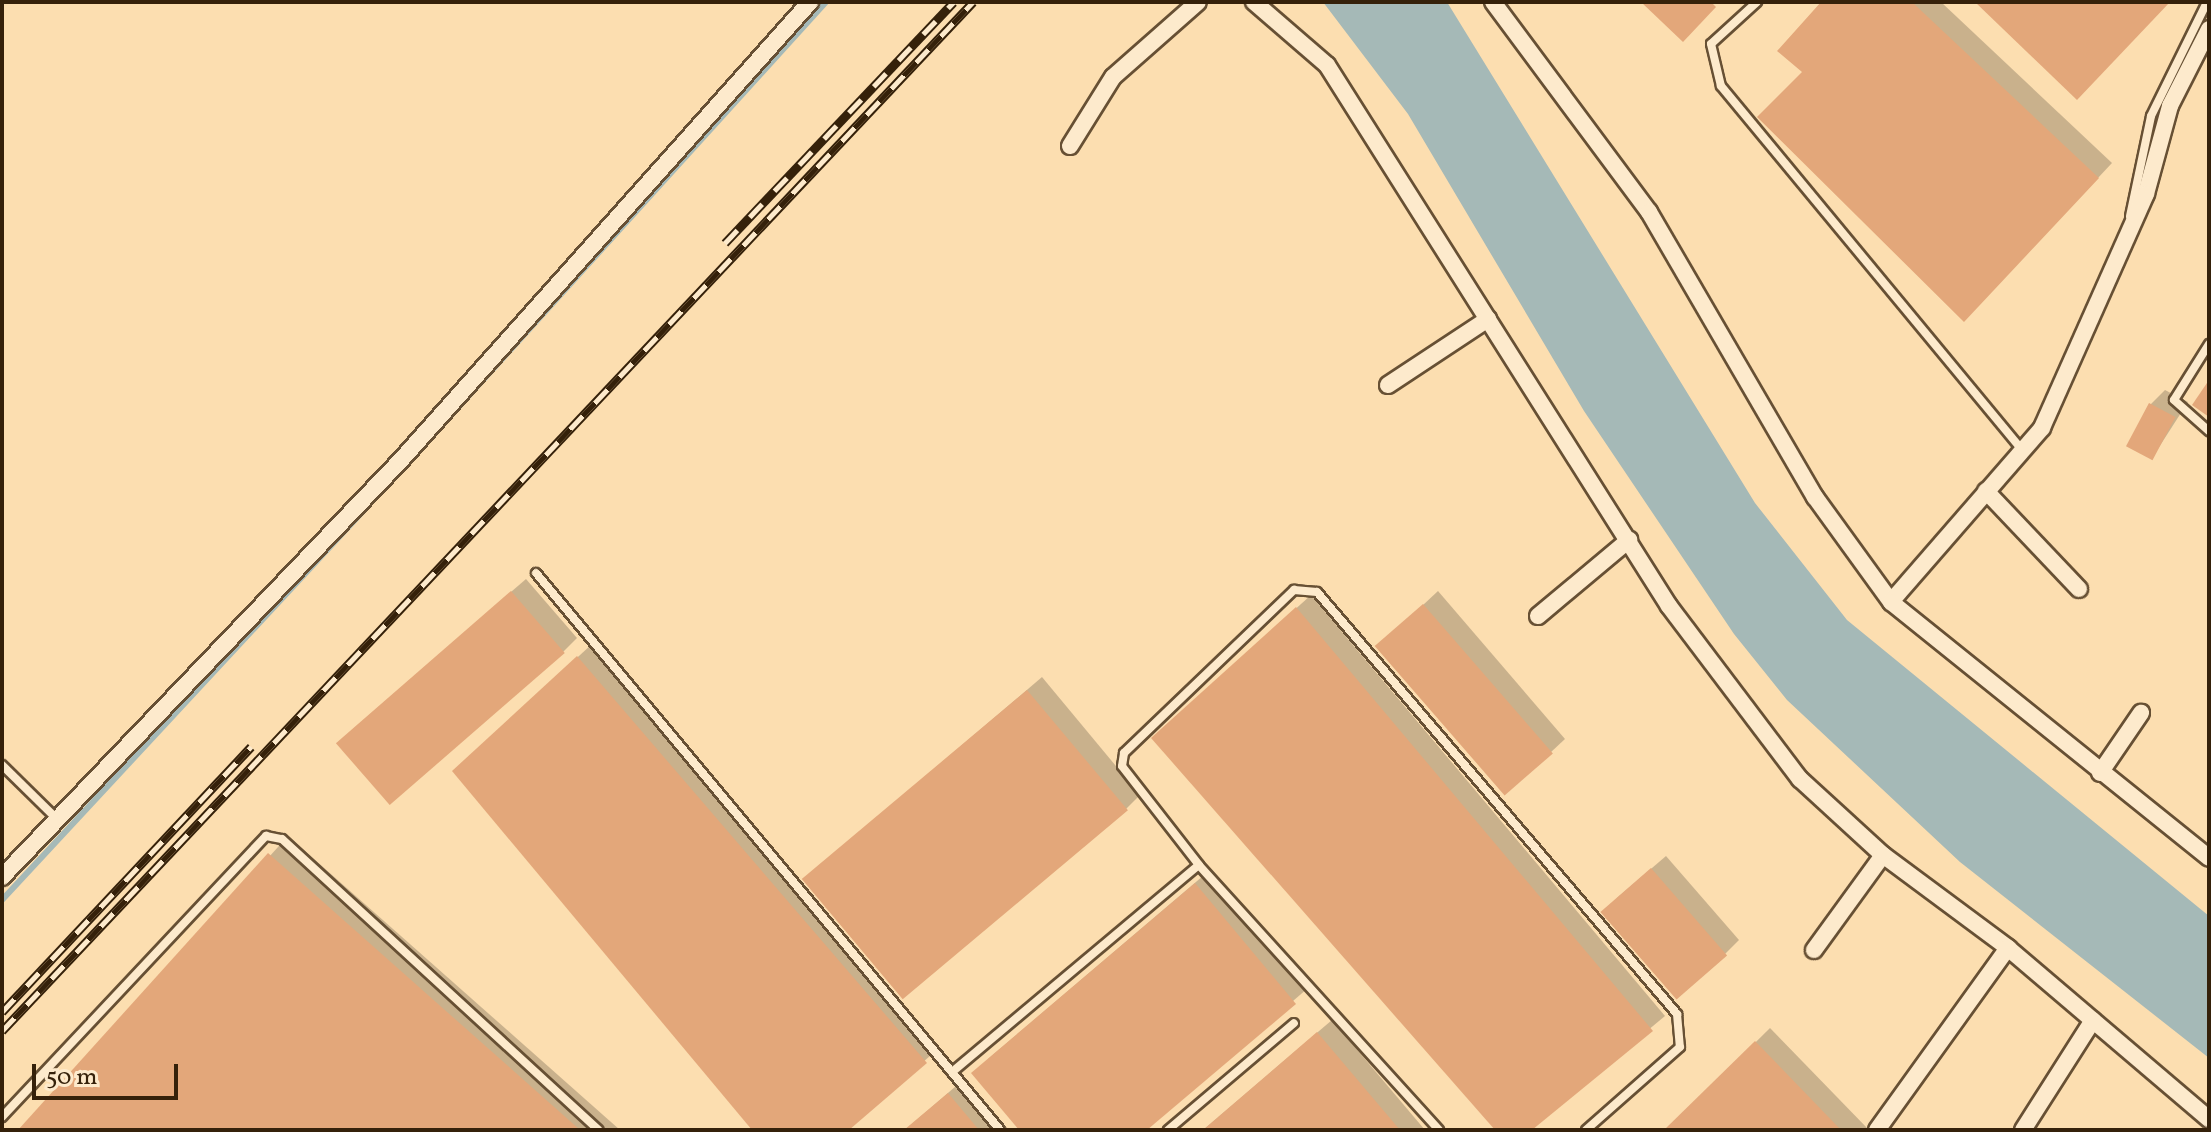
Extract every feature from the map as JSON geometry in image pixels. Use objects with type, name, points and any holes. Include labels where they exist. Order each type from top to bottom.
[{"type":"street","points":[[2,877],[61,823],[401,460],[810,2]]},
{"type":"street","points":[[1070,146],[1113,77],[1198,2]]},
{"type":"street","points":[[1254,2],[1327,65],[1629,540],[1747,713],[1800,779],[1883,855],[2008,948],[2209,1119]]},
{"type":"street","points":[[1493,2],[1649,212],[1815,497],[1891,602],[2209,858]]},
{"type":"street","points":[[1891,602],[1986,491],[2025,453],[2124,244],[2170,106],[2209,29]]},
{"type":"street","points":[[1388,385],[1488,319]]},
{"type":"street","points":[[1986,491],[2079,589]]},
{"type":"street","points":[[1538,616],[1629,540]]},
{"type":"street","points":[[2100,773],[2141,713]]},
{"type":"street","points":[[1814,950],[1883,855]]},
{"type":"street","points":[[1877,1130],[2008,948]]},
{"type":"street","points":[[2023,1130],[2093,1020]]},
{"type":"lane","points":[[1740,2],[1748,10]]},
{"type":"lane","points":[[1757,2],[1711,44],[1721,86],[2025,453]]},
{"type":"lane","points":[[2124,244],[2151,116],[2207,2]]},
{"type":"lane","points":[[2209,344],[2174,400],[2209,431]]},
{"type":"lane","points":[[536,573],[1000,1130]]},
{"type":"lane","points":[[1439,1130],[1199,865],[1129,781],[1124,753],[1294,590],[1307,588],[1677,1014],[1680,1047],[1586,1130]]},
{"type":"lane","points":[[2,765],[61,823]]},
{"type":"lane","points":[[2,1117],[266,836],[282,839],[599,1130]]},
{"type":"lane","points":[[952,1072],[1199,865]]},
{"type":"lane","points":[[1168,1130],[1294,1023]]},
{"type":"shaded area","points":[[1323,2],[1447,2],[1755,503],[1847,620],[2209,916],[2209,1058],[1960,862],[1787,700],[1734,634],[1584,411],[1408,114]]},
{"type":"building","points":[[1641,2],[1711,2],[1716,7],[1683,42]]},
{"type":"building","points":[[1821,2],[1912,2],[2099,178],[1964,322],[1757,117],[1802,72],[1777,51]]},
{"type":"building","points":[[1975,2],[2170,2],[2077,100]]},
{"type":"building","points":[[2209,380],[2209,417],[2192,405]]},
{"type":"building","points":[[2149,403],[2175,417],[2152,460],[2126,446]]},
{"type":"building","points":[[511,591],[565,653],[390,805],[336,743]]},
{"type":"building","points":[[1423,604],[1553,753],[1505,795],[1375,646]]},
{"type":"building","points":[[1296,607],[1653,1031],[1532,1130],[1495,1130],[1151,738]]},
{"type":"building","points":[[577,656],[927,1063],[849,1130],[752,1130],[452,771]]},
{"type":"building","points":[[1027,690],[1128,810],[903,999],[802,879]]},
{"type":"building","points":[[268,853],[580,1130],[18,1130]]},
{"type":"building","points":[[1651,868],[1727,956],[1677,1000],[1600,912]]},
{"type":"building","points":[[1195,883],[1296,1004],[1147,1130],[1019,1130],[971,1073]]},
{"type":"building","points":[[1317,1032],[1400,1130],[1203,1130]]},
{"type":"building","points":[[1755,1041],[1841,1130],[1664,1130]]},
{"type":"building","points":[[948,1093],[979,1130],[904,1130]]},
{"type":"waterway","points":[[434,434],[826,2]]},
{"type":"waterway","points":[[2,900],[364,510]]},
{"type":"railway","points":[[725,243],[954,2]]},
{"type":"railway","points":[[2,1031],[973,2]]},
{"type":"railway","points":[[2,1012],[251,747]]}]
